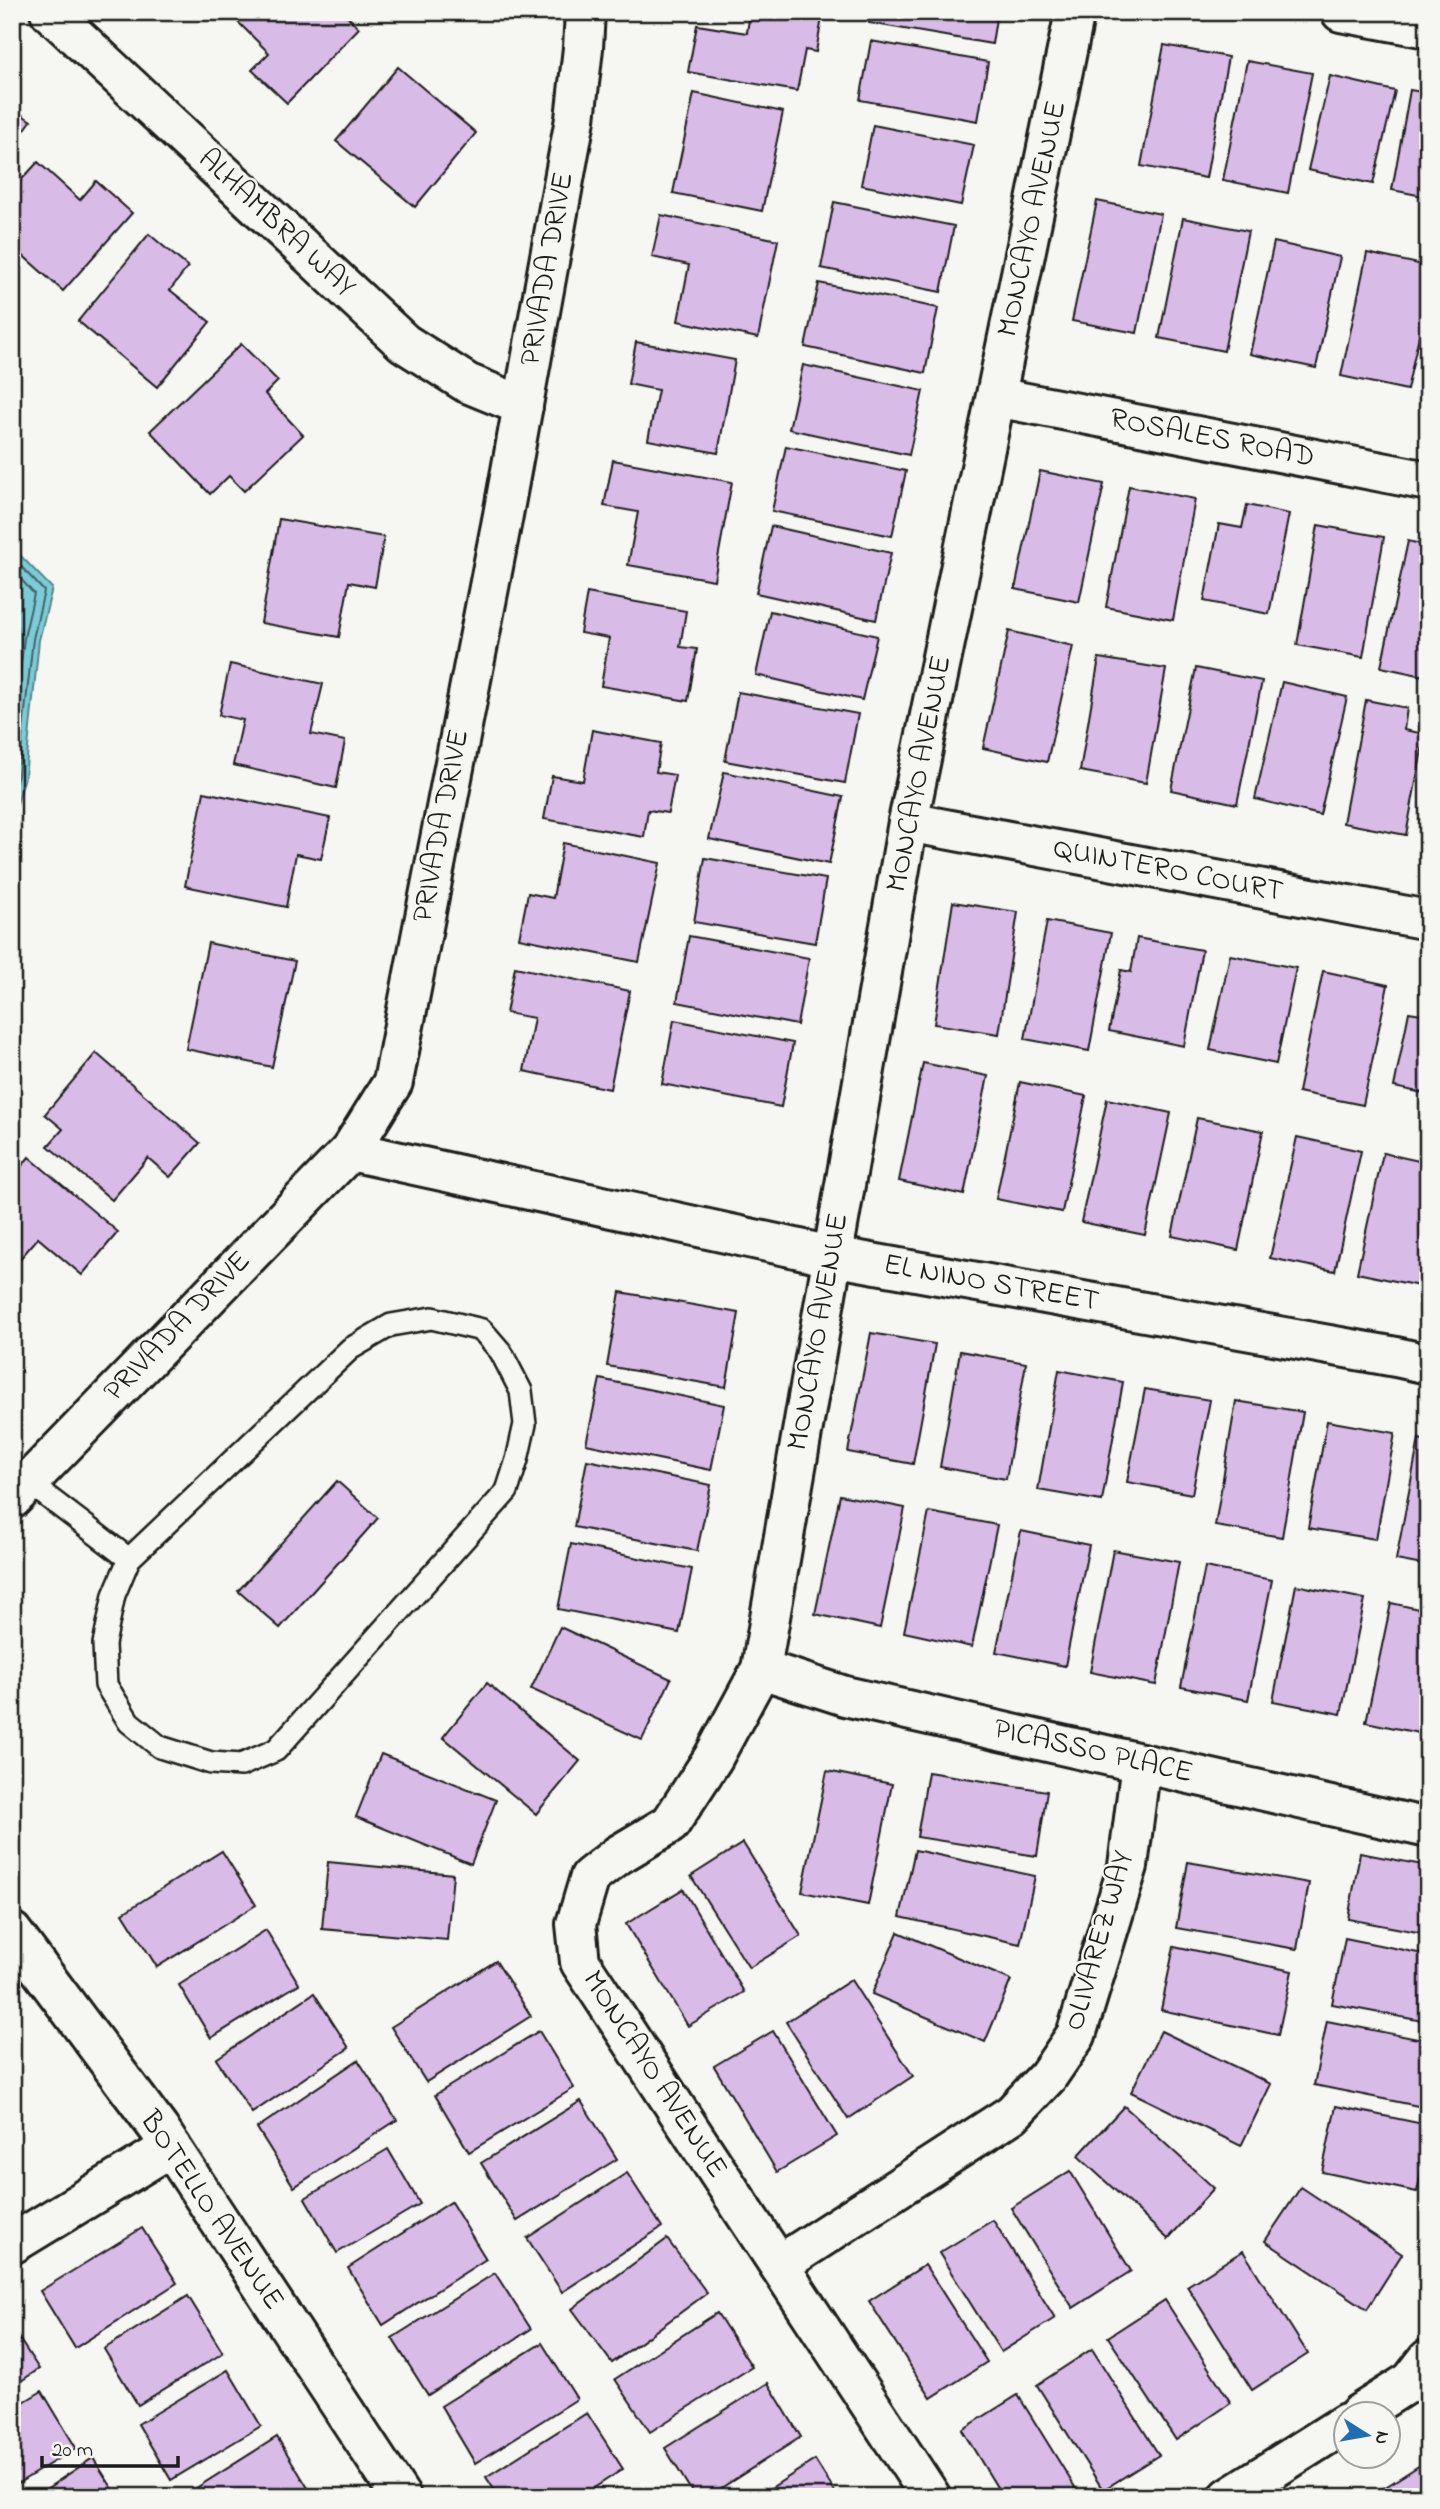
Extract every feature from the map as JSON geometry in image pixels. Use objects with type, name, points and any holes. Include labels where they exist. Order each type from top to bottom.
[{"type":"street","name":"ALHAMBRA WAY","points":[[50,12],[404,343],[467,383],[523,406]]},
{"type":"street","name":"PRIVADA DRIVE","points":[[20,1490],[350,1151],[393,1082],[575,120],[585,12]]},
{"type":"street","name":"MONCAYO AVENUE","points":[[931,2497],[580,1962],[576,1924],[590,1877],[670,1824],[713,1758],[761,1669],[908,822],[1075,12]]},
{"type":"street","points":[[1342,12],[1428,28]]},
{"type":"street","name":"ROSALES ROAD","points":[[996,397],[1428,481]]},
{"type":"street","name":"QUINTERO COURT","points":[[908,822],[1428,920]]},
{"type":"street","name":"EL NINO STREET","points":[[350,1151],[832,1256],[1428,1364]]},
{"type":"street","name":"PICASSO PLACE","points":[[761,1669],[845,1696],[1428,1828]]},
{"type":"street","name":"OLIVAREZ WAY","points":[[779,2265],[1012,2114],[1048,2076],[1076,2035],[1128,1866],[1141,1763]]},
{"type":"street","name":"BOTELLO AVENUE","points":[[12,1932],[171,2147],[401,2497]]},
{"type":"street","points":[[12,2244],[171,2147]]},
{"type":"street","points":[[1381,2400],[1411,2381],[1428,2359]]},
{"type":"street","points":[[1229,2497],[1332,2432]]},
{"type":"lane","points":[[432,1318],[482,1330],[501,1352],[521,1391],[525,1423],[507,1490],[276,1750],[241,1765],[211,1763],[160,1747],[129,1723],[106,1685],[104,1644],[114,1595],[129,1559],[350,1349],[391,1325],[432,1318]]},
{"type":"lane","points":[[20,1490],[129,1559]]},
{"type":"water","points":[[12,547],[52,588],[39,640],[25,777],[12,821]]},
{"type":"building","points":[[235,12],[343,12],[359,28],[287,103],[252,70],[269,53],[232,16]]},
{"type":"building","points":[[750,12],[823,12],[816,52],[805,50],[797,91],[688,72],[697,25],[747,33]]},
{"type":"building","points":[[871,12],[997,12],[992,44],[869,23]]},
{"type":"building","points":[[871,41],[988,62],[978,121],[860,100]]},
{"type":"building","points":[[1164,45],[1228,57],[1206,178],[1141,166]]},
{"type":"building","points":[[1247,61],[1312,73],[1288,193],[1223,180]]},
{"type":"building","points":[[398,67],[476,133],[415,207],[336,141]]},
{"type":"building","points":[[1330,76],[1395,91],[1373,184],[1308,170]]},
{"type":"building","points":[[1410,90],[1428,93],[1428,197],[1392,190]]},
{"type":"building","points":[[694,93],[783,112],[762,211],[673,193]]},
{"type":"building","points":[[12,108],[31,121],[12,147]]},
{"type":"building","points":[[873,125],[974,145],[961,205],[861,185]]},
{"type":"building","points":[[38,162],[80,200],[96,181],[132,213],[63,291],[20,253],[12,262],[12,190]]},
{"type":"building","points":[[1097,201],[1161,214],[1137,333],[1072,321]]},
{"type":"building","points":[[834,202],[954,226],[941,292],[821,268]]},
{"type":"building","points":[[661,215],[778,240],[758,338],[678,321],[689,265],[652,257]]},
{"type":"building","points":[[1183,218],[1248,231],[1224,351],[1159,338]]},
{"type":"building","points":[[149,234],[188,267],[170,290],[210,322],[157,387],[78,321]]},
{"type":"building","points":[[1274,242],[1340,257],[1316,368],[1250,354]]},
{"type":"building","points":[[1367,253],[1428,266],[1428,295],[1407,390],[1341,376]]},
{"type":"building","points":[[819,283],[938,308],[925,373],[805,347]]},
{"type":"building","points":[[636,342],[735,360],[718,453],[648,440],[658,390],[628,384]]},
{"type":"building","points":[[241,344],[278,381],[265,394],[303,435],[244,491],[229,476],[210,494],[150,431]]},
{"type":"building","points":[[803,365],[923,391],[909,455],[789,429]]},
{"type":"building","points":[[786,446],[906,471],[892,536],[772,511]]},
{"type":"building","points":[[613,460],[732,482],[714,580],[628,565],[638,512],[604,506]]},
{"type":"building","points":[[1040,471],[1104,484],[1079,602],[1015,589]]},
{"type":"building","points":[[1129,486],[1195,499],[1173,620],[1106,607]]},
{"type":"building","points":[[1247,505],[1289,514],[1269,614],[1204,601],[1219,524],[1242,528]]},
{"type":"building","points":[[279,519],[384,537],[375,587],[349,582],[339,637],[261,623]]},
{"type":"building","points":[[1318,525],[1384,537],[1363,657],[1297,645]]},
{"type":"building","points":[[771,526],[891,553],[876,620],[756,593]]},
{"type":"building","points":[[1408,541],[1428,546],[1428,677],[1381,667]]},
{"type":"building","points":[[587,593],[686,611],[680,647],[697,649],[688,701],[601,686],[609,638],[580,633]]},
{"type":"building","points":[[770,611],[877,636],[862,700],[756,675]]},
{"type":"building","points":[[1009,631],[1073,646],[1047,762],[983,748]]},
{"type":"building","points":[[1099,658],[1166,669],[1146,783],[1080,771]]},
{"type":"building","points":[[230,664],[323,684],[311,734],[345,741],[336,788],[233,765],[243,720],[219,715]]},
{"type":"building","points":[[1196,668],[1262,681],[1237,804],[1171,790]]},
{"type":"building","points":[[1282,682],[1347,697],[1320,815],[1255,799]]},
{"type":"building","points":[[738,692],[858,714],[845,783],[725,761]]},
{"type":"building","points":[[1366,700],[1407,708],[1404,730],[1425,734],[1406,835],[1343,823]]},
{"type":"building","points":[[592,730],[661,743],[656,772],[675,775],[668,813],[648,810],[644,837],[544,819],[552,776],[583,781]]},
{"type":"building","points":[[724,772],[843,797],[829,864],[709,839]]},
{"type":"building","points":[[204,792],[330,818],[321,859],[296,854],[286,907],[185,886]]},
{"type":"building","points":[[563,843],[660,863],[639,962],[519,938],[528,893],[553,898]]},
{"type":"building","points":[[705,858],[826,879],[815,943],[694,922]]},
{"type":"building","points":[[953,902],[1018,912],[999,1034],[934,1024]]},
{"type":"building","points":[[1047,921],[1111,933],[1089,1051],[1025,1039]]},
{"type":"building","points":[[689,936],[809,958],[797,1025],[677,1002]]},
{"type":"building","points":[[1137,938],[1202,950],[1184,1046],[1109,1031],[1121,970],[1131,972]]},
{"type":"building","points":[[208,943],[295,961],[272,1067],[186,1049]]},
{"type":"building","points":[[1230,955],[1296,968],[1276,1064],[1210,1050]]},
{"type":"building","points":[[515,967],[630,991],[610,1089],[524,1071],[534,1018],[506,1013]]},
{"type":"building","points":[[1323,971],[1388,985],[1363,1105],[1298,1092]]},
{"type":"building","points":[[1409,1012],[1428,1015],[1428,1094],[1394,1087]]},
{"type":"building","points":[[674,1020],[793,1043],[781,1107],[662,1084]]},
{"type":"building","points":[[96,1053],[200,1143],[170,1177],[148,1158],[112,1200],[48,1146],[63,1129],[45,1114]]},
{"type":"building","points":[[923,1063],[988,1076],[964,1195],[899,1181]]},
{"type":"building","points":[[1020,1082],[1086,1096],[1062,1212],[996,1199]]},
{"type":"building","points":[[1107,1099],[1171,1113],[1145,1235],[1081,1222]]},
{"type":"building","points":[[1197,1118],[1263,1131],[1238,1250],[1172,1236]]},
{"type":"building","points":[[1297,1137],[1361,1151],[1335,1271],[1270,1258]]},
{"type":"building","points":[[1383,1153],[1428,1163],[1428,1268],[1424,1287],[1357,1273]]},
{"type":"building","points":[[29,1157],[118,1232],[82,1275],[38,1238],[12,1268],[12,1178]]},
{"type":"building","points":[[620,1292],[739,1313],[726,1387],[607,1366]]},
{"type":"building","points":[[871,1333],[935,1344],[913,1464],[848,1452]]},
{"type":"building","points":[[960,1351],[1026,1363],[1006,1479],[940,1467]]},
{"type":"building","points":[[1059,1370],[1123,1382],[1102,1501],[1038,1490]]},
{"type":"building","points":[[600,1379],[724,1405],[711,1470],[586,1444]]},
{"type":"building","points":[[1145,1389],[1210,1400],[1192,1494],[1127,1482]]},
{"type":"building","points":[[1236,1401],[1303,1412],[1282,1537],[1215,1526]]},
{"type":"building","points":[[1327,1421],[1395,1433],[1376,1539],[1308,1528]]},
{"type":"building","points":[[1419,1439],[1428,1441],[1428,1566],[1396,1560]]},
{"type":"building","points":[[587,1460],[711,1485],[697,1551],[574,1527]]},
{"type":"building","points":[[337,1481],[378,1518],[280,1628],[238,1591]]},
{"type":"building","points":[[840,1495],[905,1508],[880,1628],[815,1614]]},
{"type":"building","points":[[929,1512],[997,1525],[972,1647],[904,1632]]},
{"type":"building","points":[[1021,1531],[1089,1545],[1065,1666],[996,1652]]},
{"type":"building","points":[[571,1544],[692,1569],[679,1633],[558,1609]]},
{"type":"building","points":[[1113,1550],[1179,1562],[1156,1685],[1090,1672]]},
{"type":"building","points":[[1205,1567],[1272,1580],[1248,1700],[1181,1687]]},
{"type":"building","points":[[1296,1585],[1365,1599],[1341,1714],[1273,1701]]},
{"type":"building","points":[[1391,1603],[1428,1611],[1428,1735],[1366,1722]]},
{"type":"building","points":[[560,1627],[671,1679],[642,1740],[531,1689]]},
{"type":"building","points":[[487,1683],[580,1761],[536,1814],[443,1737]]},
{"type":"building","points":[[381,1754],[496,1800],[471,1864],[356,1817]]},
{"type":"building","points":[[827,1771],[892,1784],[868,1905],[802,1892]]},
{"type":"building","points":[[928,1772],[1047,1791],[1037,1856],[917,1837]]},
{"type":"building","points":[[743,1843],[801,1936],[749,1968],[691,1876]]},
{"type":"building","points":[[915,1850],[1035,1876],[1020,1944],[900,1917]]},
{"type":"building","points":[[222,1851],[256,1905],[157,1967],[123,1913]]},
{"type":"building","points":[[1360,1853],[1428,1866],[1428,1934],[1348,1919]]},
{"type":"building","points":[[328,1862],[453,1874],[447,1940],[322,1929]]},
{"type":"building","points":[[1188,1862],[1309,1883],[1297,1949],[1176,1928]]},
{"type":"building","points":[[683,1889],[744,1992],[688,2026],[626,1924]]},
{"type":"building","points":[[266,1930],[299,1984],[211,2038],[179,1985]]},
{"type":"building","points":[[898,1932],[1011,1980],[985,2042],[872,1994]]},
{"type":"building","points":[[1345,1938],[1428,1955],[1428,2022],[1332,2004]]},
{"type":"building","points":[[1174,1946],[1292,1971],[1278,2035],[1161,2010]]},
{"type":"building","points":[[496,1961],[531,2016],[426,2082],[391,2027]]},
{"type":"building","points":[[851,1980],[913,2076],[848,2119],[786,2022]]},
{"type":"building","points":[[314,1993],[349,2048],[252,2113],[216,2059]]},
{"type":"building","points":[[1327,2021],[1428,2041],[1428,2108],[1314,2085]]},
{"type":"building","points":[[539,2031],[574,2088],[469,2152],[435,2095]]},
{"type":"building","points":[[773,2031],[837,2136],[777,2172],[714,2066]]},
{"type":"building","points":[[1161,2031],[1271,2084],[1241,2146],[1131,2092]]},
{"type":"building","points":[[358,2060],[397,2120],[294,2187],[257,2128]]},
{"type":"building","points":[[581,2101],[617,2159],[517,2221],[481,2163]]},
{"type":"building","points":[[1124,2106],[1214,2188],[1168,2239],[1078,2156]]},
{"type":"building","points":[[1336,2106],[1428,2125],[1428,2141],[1417,2192],[1322,2172]]},
{"type":"building","points":[[388,2149],[420,2204],[337,2253],[305,2198]]},
{"type":"building","points":[[1070,2171],[1131,2271],[1073,2308],[1011,2208]]},
{"type":"building","points":[[627,2173],[662,2227],[562,2292],[527,2238]]},
{"type":"building","points":[[1301,2187],[1402,2254],[1367,2309],[1265,2241]]},
{"type":"building","points":[[451,2202],[486,2259],[383,2325],[348,2268]]},
{"type":"building","points":[[993,2220],[1055,2318],[1001,2352],[939,2253]]},
{"type":"building","points":[[142,2228],[177,2283],[75,2348],[40,2291]]},
{"type":"building","points":[[667,2239],[707,2293],[612,2363],[572,2309]]},
{"type":"building","points":[[1243,2251],[1308,2354],[1252,2390],[1187,2286]]},
{"type":"building","points":[[925,2265],[987,2362],[931,2398],[869,2301]]},
{"type":"building","points":[[495,2273],[531,2329],[428,2395],[392,2338]]},
{"type":"building","points":[[188,2296],[223,2353],[138,2405],[104,2349]]},
{"type":"building","points":[[1165,2300],[1231,2403],[1176,2440],[1108,2337]]},
{"type":"building","points":[[717,2313],[752,2367],[650,2432],[615,2379]]},
{"type":"building","points":[[12,2328],[39,2369],[12,2387]]},
{"type":"building","points":[[542,2343],[577,2399],[475,2463],[441,2406]]},
{"type":"building","points":[[1092,2349],[1159,2455],[1103,2490],[1037,2385]]},
{"type":"building","points":[[228,2370],[261,2426],[171,2480],[138,2424]]},
{"type":"building","points":[[768,2383],[801,2437],[707,2497],[695,2497],[665,2448]]},
{"type":"building","points":[[42,2391],[76,2448],[12,2487],[12,2409]]},
{"type":"building","points":[[1018,2395],[1081,2497],[1003,2497],[962,2430]]},
{"type":"building","points":[[587,2413],[623,2469],[580,2497],[499,2497],[486,2477]]},
{"type":"building","points":[[277,2437],[311,2493],[305,2497],[182,2497]]},
{"type":"building","points":[[93,2458],[118,2497],[34,2497]]},
{"type":"building","points":[[815,2460],[838,2497],[757,2497]]},
{"type":"building","points":[[1428,2460],[1428,2497],[1378,2497],[1376,2493]]}]
